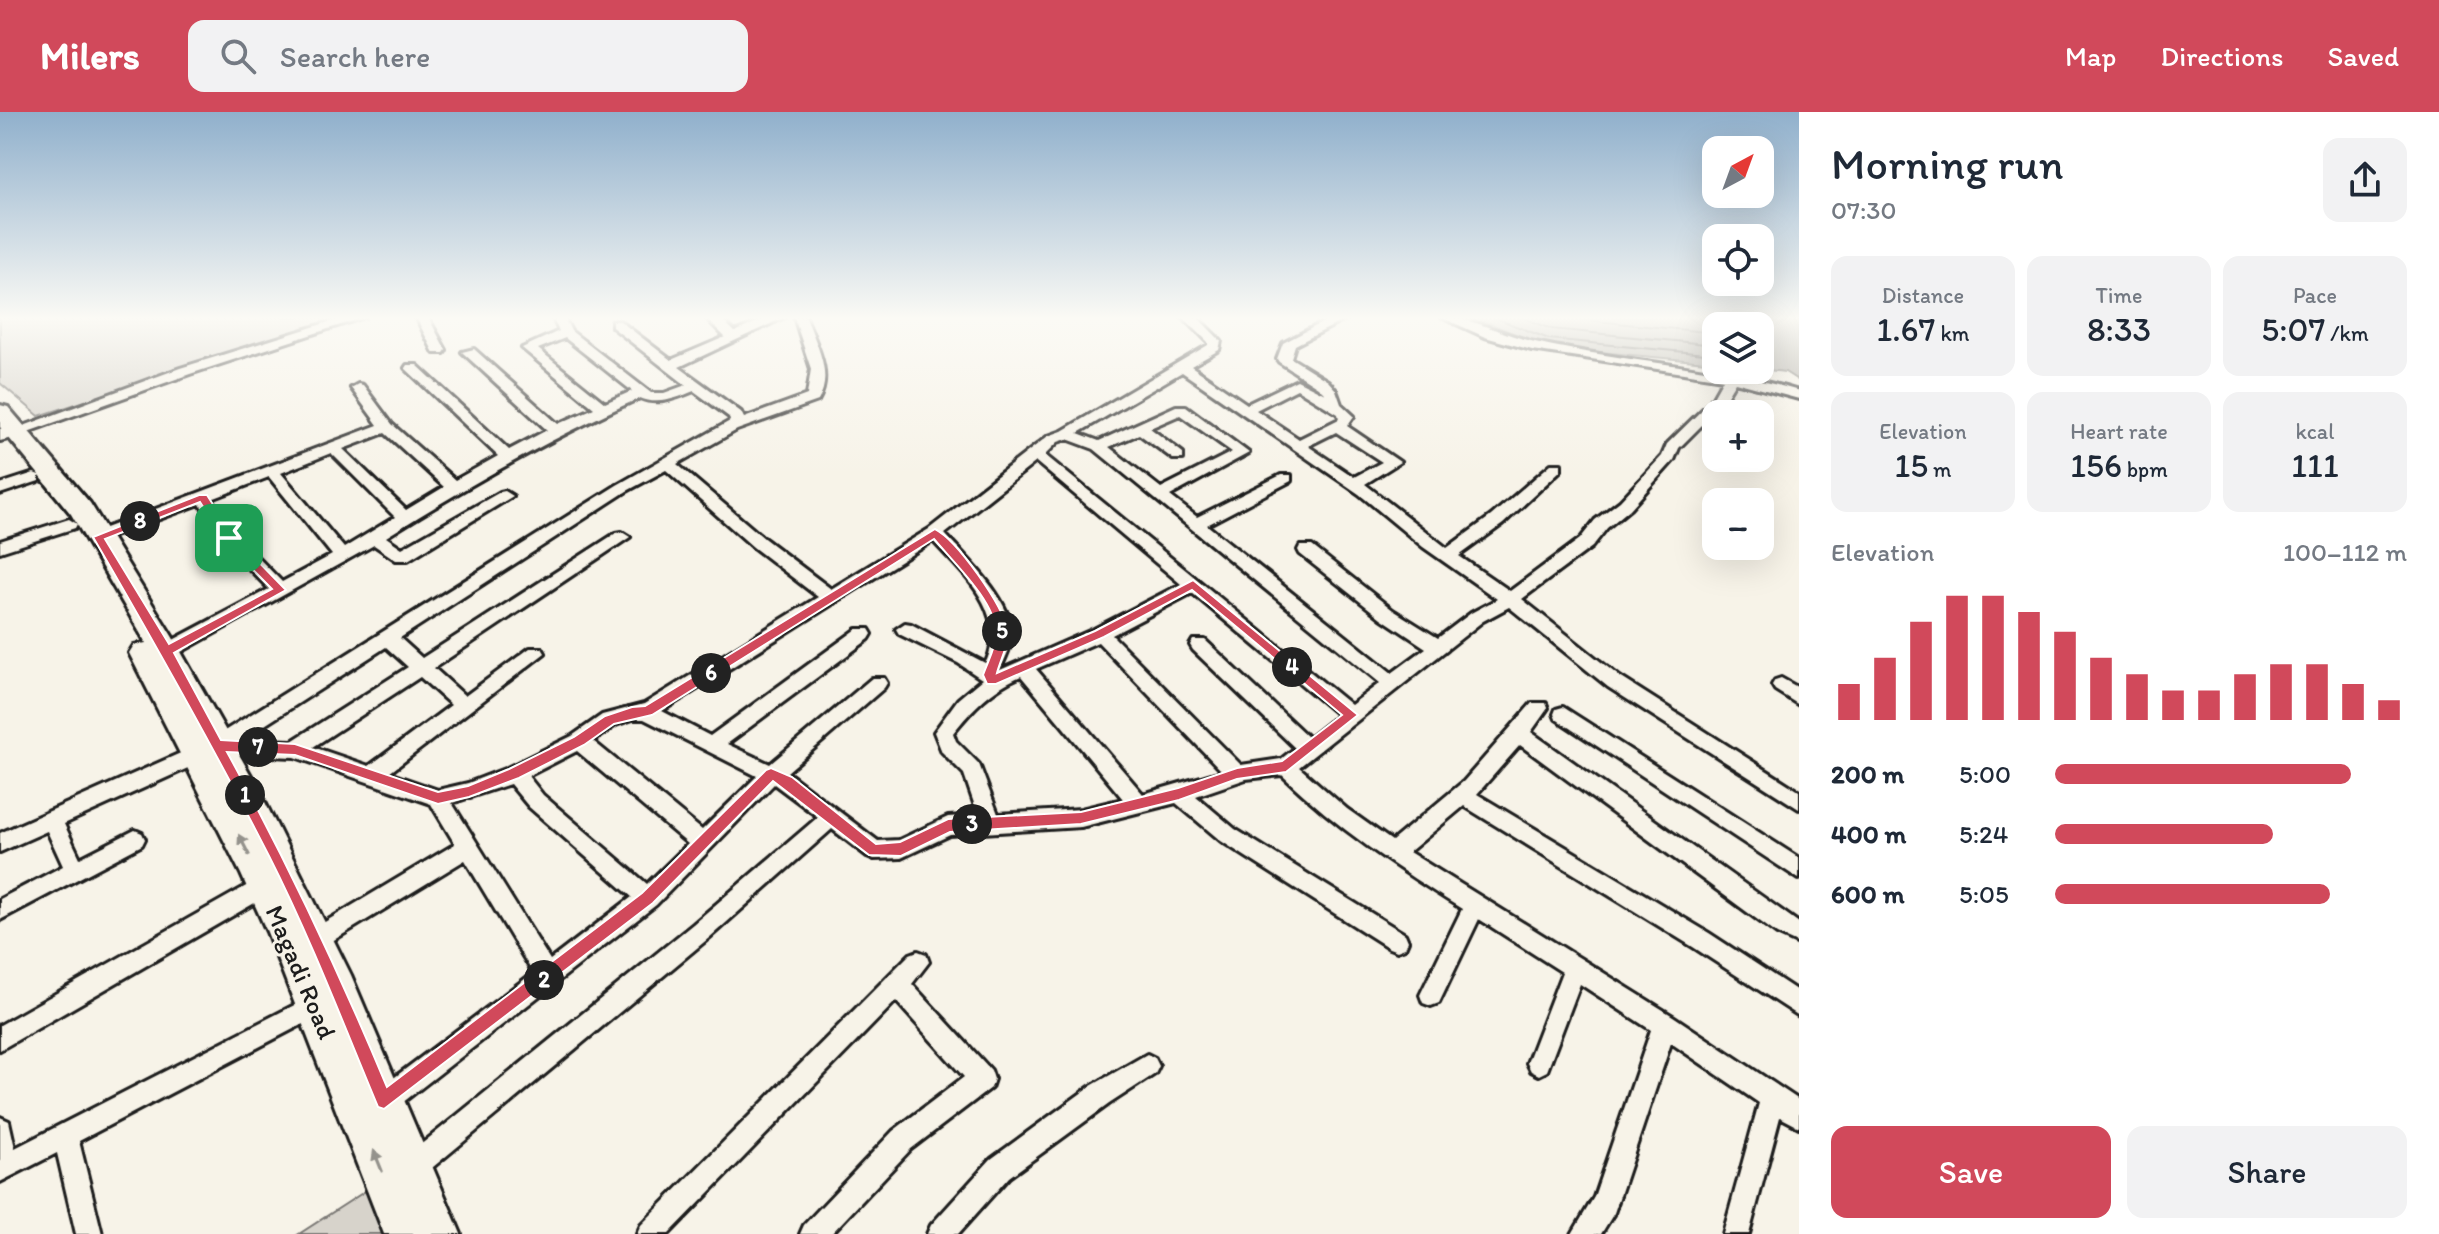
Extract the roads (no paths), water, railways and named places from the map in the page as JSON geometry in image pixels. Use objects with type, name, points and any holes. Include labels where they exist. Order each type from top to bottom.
[{"type":"main road","name":"Magadi Road","points":[[3,429],[34,478],[84,531],[166,652],[316,1005],[406,1234]]},
{"type":"main road","name":"Magadi Road","points":[[3,429],[80,508],[84,531],[144,652],[276,854],[316,939],[439,1234]]},
{"type":"street","points":[[3,429],[190,369]]},
{"type":"street","points":[[413,369],[508,457]]},
{"type":"street","points":[[488,369],[557,431]]},
{"type":"street","points":[[555,369],[603,409]]},
{"type":"street","points":[[613,369],[648,397],[666,397],[696,386]]},
{"type":"street","points":[[674,369],[736,415],[737,421],[732,427]]},
{"type":"street","points":[[0,843],[208,750],[622,488],[732,427],[813,398],[819,389],[816,369]]},
{"type":"street","points":[[208,750],[295,749],[438,798],[469,791],[514,774],[579,741],[609,720],[632,712],[647,711],[935,533],[1053,439],[1180,369]]},
{"type":"street","points":[[1187,369],[1354,484],[1447,556],[1510,599],[1614,682],[1799,801]]},
{"type":"street","points":[[1295,369],[1328,385],[1335,394],[1334,406]]},
{"type":"street","points":[[1673,369],[1702,374]]},
{"type":"street","points":[[1245,410],[1297,384],[1347,416],[1346,421],[1297,446]]},
{"type":"street","points":[[647,711],[787,781],[874,850],[901,849],[948,826],[1081,818],[1179,794],[1237,773],[1286,766],[1477,617],[1510,599],[1562,563],[1625,505],[1669,457],[1672,447],[1715,404],[1727,384]]},
{"type":"street","points":[[1762,384],[1799,395]]},
{"type":"street","points":[[358,388],[387,427],[453,487]]},
{"type":"street","points":[[166,652],[342,557],[453,487],[557,431],[642,392]]},
{"type":"street","points":[[1099,446],[1181,409],[1242,453],[1159,495]]},
{"type":"street","points":[[1337,426],[1397,459],[1354,484]]},
{"type":"street","points":[[0,547],[84,531],[203,497],[387,427]]},
{"type":"street","points":[[1139,427],[1178,456]]},
{"type":"street","points":[[1067,434],[1099,446],[1392,683]]},
{"type":"street","points":[[333,447],[404,517]]},
{"type":"street","points":[[1036,455],[1351,715]]},
{"type":"street","points":[[667,463],[759,543],[830,597]]},
{"type":"street","points":[[1447,556],[1497,520],[1556,467]]},
{"type":"street","points":[[272,471],[342,557]]},
{"type":"street","points":[[0,489],[34,478]]},
{"type":"street","points":[[1195,524],[1286,478]]},
{"type":"street","points":[[374,537],[402,556],[505,496]]},
{"type":"street","points":[[203,497],[229,538],[280,590]]},
{"type":"street","points":[[935,533],[981,586],[1003,633],[990,678],[943,732],[949,746],[972,770],[991,822]]},
{"type":"street","points":[[295,749],[622,537]]},
{"type":"street","points":[[1306,550],[1387,614],[1438,647]]},
{"type":"street","points":[[990,678],[1024,667],[1100,634],[1193,585]]},
{"type":"street","points":[[905,629],[964,658],[990,678]]},
{"type":"street","points":[[711,745],[863,634]]},
{"type":"street","points":[[1100,634],[1237,773]]},
{"type":"street","points":[[387,637],[464,706]]},
{"type":"street","points":[[1199,645],[1308,749]]},
{"type":"street","points":[[372,775],[536,653]]},
{"type":"street","points":[[1024,667],[1139,804]]},
{"type":"street","points":[[384,1101],[648,898],[771,774],[878,683]]},
{"type":"street","points":[[1781,685],[1799,698]]},
{"type":"street","points":[[1391,853],[1430,826],[1462,795],[1539,708]]},
{"type":"street","points":[[1563,714],[1799,870]]},
{"type":"street","points":[[1519,734],[1785,927],[1799,934]]},
{"type":"street","points":[[579,741],[701,842]]},
{"type":"street","points":[[1286,766],[1317,798],[1391,853],[1665,1024],[1799,1115]]},
{"type":"street","points":[[514,774],[536,801],[648,898]]},
{"type":"street","points":[[1179,794],[1228,835],[1397,941]]},
{"type":"street","points":[[1462,795],[1701,940],[1799,1005]]},
{"type":"street","points":[[438,798],[548,977]]},
{"type":"street","points":[[412,1168],[701,931],[833,816]]},
{"type":"street","points":[[51,818],[75,870]]},
{"type":"street","points":[[0,910],[135,839]]},
{"type":"street","points":[[316,939],[468,847]]},
{"type":"street","points":[[0,1038],[264,886]]},
{"type":"street","points":[[1431,995],[1475,905]]},
{"type":"street","points":[[650,1234],[918,962]]},
{"type":"street","points":[[1539,1063],[1575,968]]},
{"type":"street","points":[[813,1234],[902,1140],[982,1079],[896,984]]},
{"type":"street","points":[[0,1130],[2,1168],[316,1005]]},
{"type":"street","points":[[1585,1234],[1605,1204],[1665,1024]]},
{"type":"street","points":[[940,1234],[1000,1168],[1100,1095],[1147,1066]]},
{"type":"street","points":[[1736,1234],[1773,1097]]},
{"type":"street","points":[[65,1136],[89,1234]]},
{"type":"water","points":[[1774,369],[1799,369],[1799,381],[1785,372]]}]
